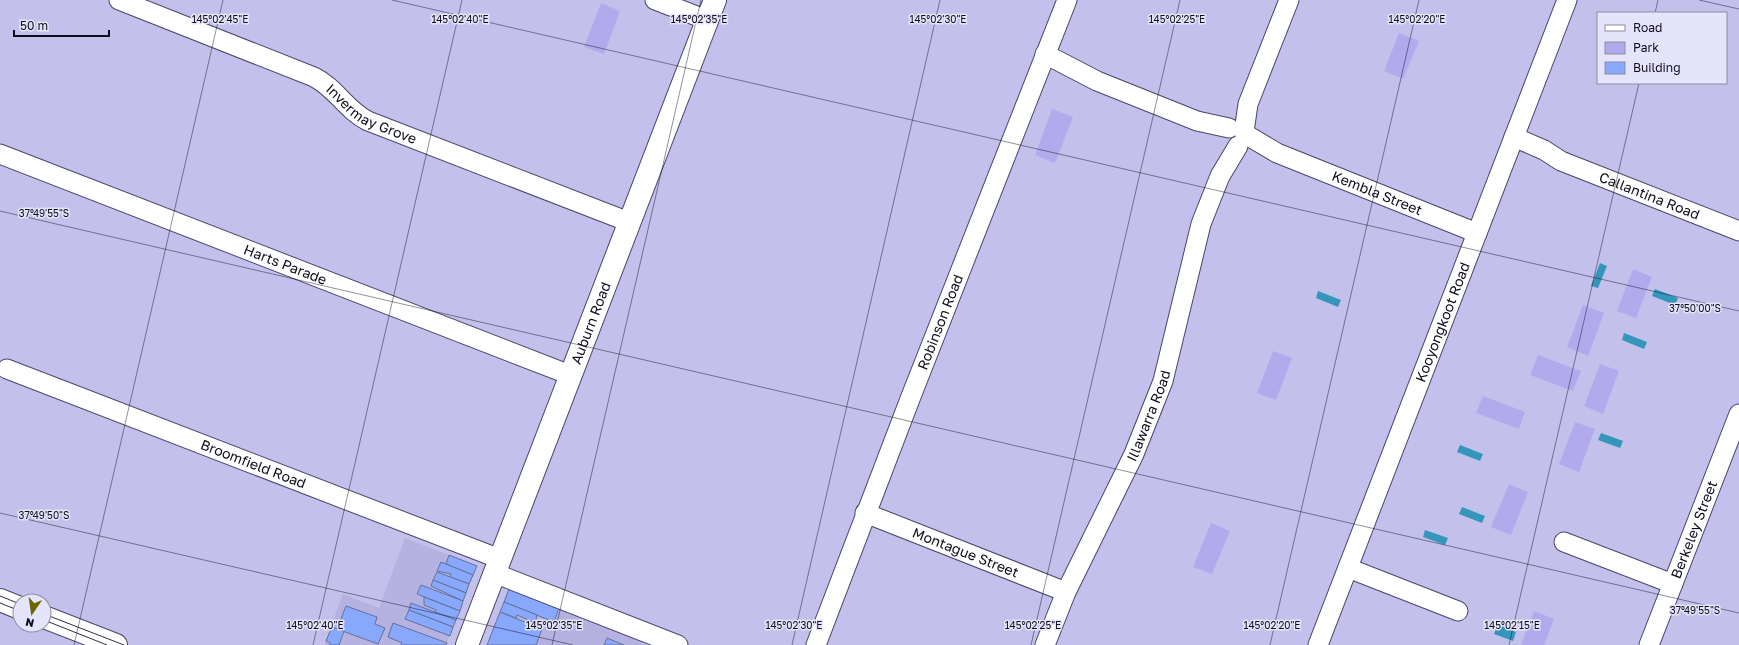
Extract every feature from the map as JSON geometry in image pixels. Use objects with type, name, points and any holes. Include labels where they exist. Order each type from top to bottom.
[{"type":"main road","name":"Auburn Road","points":[[467,645],[715,0]]},
{"type":"main road","points":[[0,600],[12,605]]},
{"type":"main road","points":[[52,620],[116,645]]},
{"type":"street","name":"Invermay Grove","points":[[119,0],[314,76],[328,85],[354,113],[368,121],[629,222]]},
{"type":"street","points":[[655,0],[707,20]]},
{"type":"street","name":"Robinson Road","points":[[816,645],[1042,59],[1067,0]]},
{"type":"street","name":"Illawarra Road","points":[[1045,645],[1066,592],[1134,454],[1163,381],[1201,224],[1289,0]]},
{"type":"street","name":"Kooyongkoot Road","points":[[1318,645],[1567,0]]},
{"type":"street","name":"Kembla Street","points":[[1042,59],[1477,233]]},
{"type":"street","name":"Callantina Road","points":[[1512,142],[1544,150],[1561,161],[1739,230]]},
{"type":"street","name":"Harts Parade","points":[[0,154],[570,375]]},
{"type":"street","name":"Broomfield Road","points":[[7,370],[497,566],[678,645]]},
{"type":"street","name":"Berkeley Street","points":[[1649,645],[1739,414]]},
{"type":"street","name":"Montague Street","points":[[866,513],[1066,592]]},
{"type":"street","points":[[1564,542],[1673,584]]},
{"type":"street","points":[[1348,568],[1458,611]]},
{"type":"shaded area","points":[[1600,263],[1607,266],[1598,288],[1591,286]]},
{"type":"shaded area","points":[[1655,289],[1678,298],[1675,305],[1652,296]]},
{"type":"shaded area","points":[[1318,291],[1341,300],[1338,307],[1316,298]]},
{"type":"shaded area","points":[[1624,333],[1647,342],[1644,349],[1622,340]]},
{"type":"shaded area","points":[[1601,433],[1623,441],[1620,448],[1598,440]]},
{"type":"shaded area","points":[[1460,445],[1483,454],[1480,461],[1457,452]]},
{"type":"shaded area","points":[[1462,507],[1485,516],[1482,523],[1459,514]]},
{"type":"shaded area","points":[[1425,530],[1448,538],[1445,545],[1423,537]]},
{"type":"shaded area","points":[[405,538],[477,566],[446,645],[324,645],[343,594],[379,608]]},
{"type":"shaded area","points":[[509,589],[644,640],[642,645],[487,645]]},
{"type":"shaded area","points":[[1498,624],[1516,632],[1513,641],[1494,634]]},
{"type":"green space","points":[[601,3],[620,11],[604,54],[584,47]]},
{"type":"green space","points":[[1399,33],[1419,41],[1403,79],[1384,71]]},
{"type":"green space","points":[[1052,109],[1073,117],[1055,163],[1035,155]]},
{"type":"green space","points":[[1633,269],[1652,277],[1636,318],[1617,311]]},
{"type":"green space","points":[[1583,305],[1604,313],[1588,356],[1567,347]]},
{"type":"green space","points":[[1273,351],[1292,358],[1276,400],[1257,393]]},
{"type":"green space","points":[[1538,355],[1581,371],[1573,391],[1530,375]]},
{"type":"green space","points":[[1600,364],[1619,371],[1603,414],[1584,406]]},
{"type":"green space","points":[[1483,396],[1525,412],[1519,429],[1476,413]]},
{"type":"green space","points":[[1575,422],[1595,429],[1579,472],[1559,464]]},
{"type":"green space","points":[[1509,484],[1528,492],[1511,535],[1491,527]]},
{"type":"green space","points":[[1211,523],[1230,531],[1212,574],[1193,567]]},
{"type":"green space","points":[[1534,611],[1554,619],[1544,645],[1521,645]]},
{"type":"building","points":[[449,555],[477,566],[473,575],[446,564]]},
{"type":"building","points":[[441,562],[473,575],[469,584],[450,577],[451,574],[437,571]]},
{"type":"building","points":[[437,572],[469,584],[466,593],[433,580]]},
{"type":"building","points":[[433,580],[466,593],[463,601],[431,586]]},
{"type":"building","points":[[421,585],[463,601],[460,611],[417,594]]},
{"type":"building","points":[[509,589],[559,608],[554,622],[504,602]]},
{"type":"building","points":[[424,597],[460,611],[456,620],[435,612],[436,610],[424,605]]},
{"type":"building","points":[[504,602],[537,615],[535,623],[517,615],[516,618],[500,612]]},
{"type":"building","points":[[411,603],[456,620],[453,627],[409,610]]},
{"type":"building","points":[[346,606],[377,617],[375,624],[385,628],[378,644],[337,629]]},
{"type":"building","points":[[409,610],[453,627],[450,636],[405,619]]},
{"type":"building","points":[[500,612],[542,629],[536,645],[487,645]]},
{"type":"building","points":[[393,623],[447,643],[446,645],[401,645],[402,643],[388,637]]},
{"type":"building","points":[[332,627],[344,631],[339,645],[330,645],[330,643],[326,641]]},
{"type":"building","points":[[607,638],[624,645],[604,645]]},
{"type":"tram line","points":[[0,596],[12,601]]},
{"type":"tram line","points":[[0,603],[12,608]]},
{"type":"tram line","points":[[52,617],[124,645]]},
{"type":"tram line","points":[[52,623],[107,645]]}]
